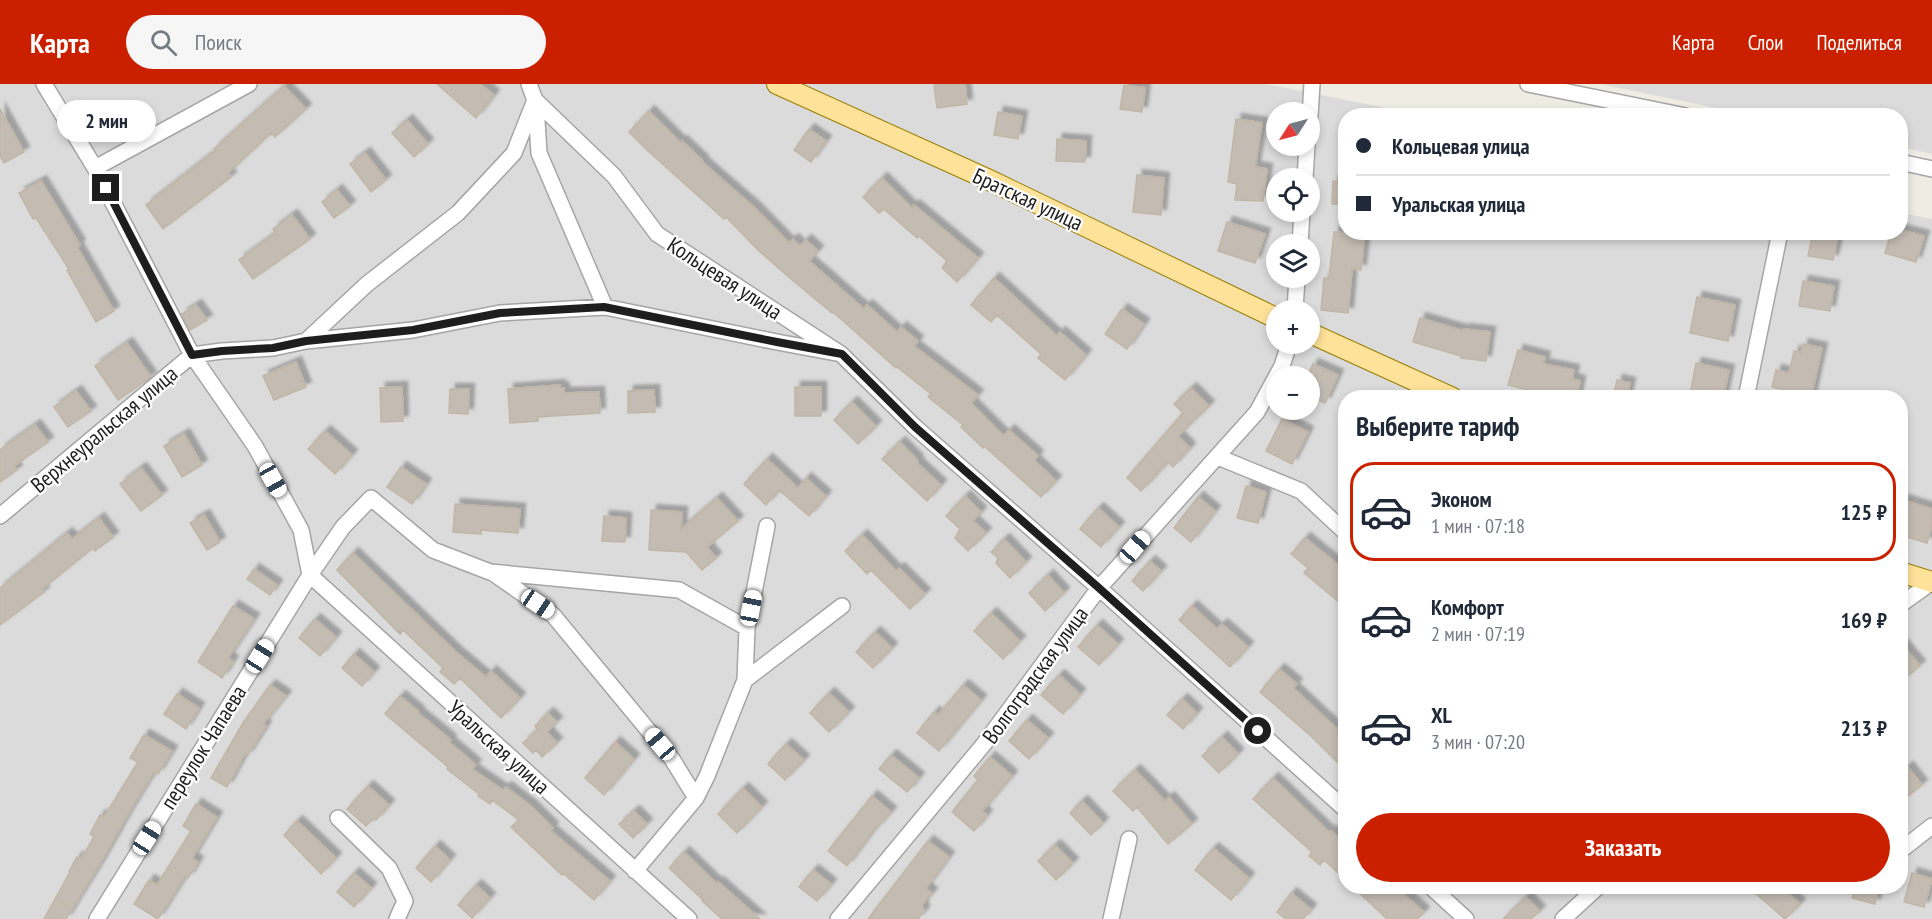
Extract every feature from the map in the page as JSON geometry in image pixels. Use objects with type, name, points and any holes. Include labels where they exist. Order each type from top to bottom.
[{"type":"main road","name":"Братская улица","points":[[777,84],[985,178],[1266,313]]},
{"type":"main road","points":[[1320,338],[1435,390]]},
{"type":"main road","points":[[1908,574],[1932,582]]},
{"type":"street","points":[[44,84],[95,168],[192,355],[255,446],[301,530],[310,575]]},
{"type":"street","points":[[95,168],[249,84]]},
{"type":"street","name":"Кольцевая улица","points":[[529,84],[535,100],[614,176],[657,234],[842,354],[915,427],[1099,588],[1338,803]]},
{"type":"street","points":[[1311,102],[1312,84]]},
{"type":"street","points":[[1528,84],[1646,108]]},
{"type":"street","points":[[535,100],[539,153],[604,307]]},
{"type":"street","points":[[306,341],[367,284],[458,213],[514,153],[535,100]]},
{"type":"street","points":[[1908,164],[1932,169]]},
{"type":"street","points":[[1748,390],[1778,240]]},
{"type":"street","points":[[306,341],[413,330],[500,313],[604,307],[842,354]]},
{"type":"street","name":"Верхнеуральская улица","points":[[0,516],[192,355],[273,348],[306,341]]},
{"type":"street","name":"Волгоградская улица","points":[[838,919],[984,744],[1099,588],[1257,412],[1282,366],[1285,354]]},
{"type":"street","points":[[1218,457],[1301,491],[1338,526]]},
{"type":"street","points":[[310,575],[343,527],[371,498],[433,550],[490,572],[554,615],[672,759],[696,798]]},
{"type":"street","points":[[635,871],[696,798],[745,680],[747,628],[767,526]]},
{"type":"street","points":[[490,572],[679,590],[747,628]]},
{"type":"street","name":"Уральская улица","points":[[310,575],[689,919]]},
{"type":"street","name":"переулок Чапаева","points":[[97,919],[310,575]]},
{"type":"street","points":[[1908,599],[1932,582]]},
{"type":"street","points":[[745,680],[842,606]]},
{"type":"street","points":[[338,818],[388,868],[405,901],[397,919]]},
{"type":"street","points":[[1908,845],[1932,826]]},
{"type":"street","points":[[1111,919],[1129,839]]},
{"type":"street","points":[[1439,894],[1466,919]]},
{"type":"street","points":[[1563,919],[1590,894]]},
{"type":"shaded area","points":[[0,84],[1266,84],[1386,108],[1338,108],[1338,240],[1908,240],[1908,214],[1932,219],[1932,919],[0,919]]},
{"type":"shaded area","points":[[1600,84],[1932,84],[1932,154],[1908,149],[1908,108],[1716,108]]},
{"type":"building","points":[[437,84],[480,84],[494,95],[476,118]]},
{"type":"building","points":[[934,84],[965,84],[967,104],[937,108]]},
{"type":"building","points":[[1124,85],[1145,88],[1142,112],[1120,109]]},
{"type":"building","points":[[284,86],[306,109],[275,137],[271,133],[228,173],[231,177],[163,229],[146,205],[215,151],[214,149]]},
{"type":"building","points":[[0,109],[24,152],[4,163],[0,156]]},
{"type":"building","points":[[649,111],[681,143],[682,141],[702,162],[755,208],[789,243],[793,239],[800,246],[806,240],[818,251],[809,261],[864,309],[867,305],[897,332],[901,327],[918,341],[914,346],[978,395],[971,403],[1004,436],[1009,430],[1038,456],[1034,460],[1056,481],[1041,497],[984,446],[983,448],[961,427],[963,425],[928,397],[931,394],[896,368],[833,312],[791,279],[726,217],[724,219],[649,152],[629,132]]},
{"type":"building","points":[[998,112],[1022,116],[1018,139],[994,135]]},
{"type":"building","points":[[1236,119],[1262,123],[1255,167],[1266,169],[1263,201],[1235,200],[1237,184],[1228,182]]},
{"type":"building","points":[[407,120],[428,144],[414,157],[392,133]]},
{"type":"building","points":[[809,129],[826,141],[811,162],[794,150]]},
{"type":"building","points":[[1057,139],[1086,141],[1085,162],[1056,161]]},
{"type":"building","points":[[365,153],[386,180],[371,192],[350,164]]},
{"type":"building","points":[[1137,175],[1164,178],[1161,215],[1133,212]]},
{"type":"building","points":[[882,178],[912,208],[914,205],[978,258],[957,282],[942,268],[947,261],[884,209],[879,213],[863,197]]},
{"type":"building","points":[[41,181],[80,245],[77,247],[114,311],[96,322],[67,270],[69,269],[36,218],[33,219],[19,193]]},
{"type":"building","points":[[1333,181],[1338,181],[1338,204],[1332,204]]},
{"type":"building","points":[[337,190],[350,206],[334,218],[322,202]]},
{"type":"building","points":[[292,215],[310,239],[253,279],[239,260],[276,233],[273,229]]},
{"type":"building","points":[[1227,222],[1265,234],[1255,263],[1218,251]]},
{"type":"building","points":[[1334,232],[1338,232],[1338,240],[1364,240],[1361,270],[1352,269],[1348,313],[1321,310],[1324,278],[1329,278]]},
{"type":"building","points":[[1908,232],[1924,236],[1916,262],[1885,253],[1889,240],[1908,240]]},
{"type":"building","points":[[1811,240],[1837,240],[1833,260],[1808,256]]},
{"type":"building","points":[[994,278],[1057,336],[1060,332],[1086,355],[1065,380],[1038,358],[1041,354],[997,315],[991,322],[971,305]]},
{"type":"building","points":[[1803,281],[1834,286],[1830,311],[1799,306]]},
{"type":"building","points":[[1697,297],[1735,305],[1728,341],[1690,333]]},
{"type":"building","points":[[196,305],[207,320],[190,330],[182,314]]},
{"type":"building","points":[[1122,309],[1144,324],[1127,349],[1105,334]]},
{"type":"building","points":[[1420,318],[1464,331],[1464,329],[1490,332],[1486,361],[1461,358],[1461,356],[1413,342]]},
{"type":"building","points":[[127,343],[151,377],[118,400],[95,366]]},
{"type":"building","points":[[1803,344],[1822,348],[1813,390],[1784,390],[1772,387],[1776,370],[1789,373],[1794,351],[1801,353]]},
{"type":"building","points":[[1518,350],[1545,357],[1543,364],[1574,370],[1572,379],[1580,381],[1578,390],[1527,390],[1508,385]]},
{"type":"building","points":[[296,362],[306,387],[274,400],[263,376]]},
{"type":"building","points":[[1696,363],[1729,370],[1725,390],[1691,390]]},
{"type":"building","points":[[1320,367],[1338,375],[1325,403],[1320,401]]},
{"type":"building","points":[[1617,380],[1630,383],[1629,390],[1615,390]]},
{"type":"building","points":[[560,385],[560,388],[564,388],[564,393],[599,392],[600,413],[538,417],[538,421],[510,423],[508,389]]},
{"type":"building","points":[[402,387],[403,421],[381,422],[380,388]]},
{"type":"building","points":[[795,387],[821,387],[821,416],[795,416]]},
{"type":"building","points":[[1191,388],[1209,406],[1178,436],[1190,448],[1173,467],[1168,462],[1141,491],[1127,478],[1183,413],[1174,404]]},
{"type":"building","points":[[450,389],[469,389],[468,414],[449,413]]},
{"type":"building","points":[[654,390],[655,412],[628,413],[628,391]]},
{"type":"building","points":[[76,391],[91,411],[68,427],[54,407]]},
{"type":"building","points":[[852,402],[876,426],[858,444],[834,420]]},
{"type":"building","points":[[1282,420],[1308,432],[1292,464],[1266,451]]},
{"type":"building","points":[[35,425],[48,442],[14,466],[17,470],[0,482],[0,450]]},
{"type":"building","points":[[325,431],[352,455],[335,474],[308,449]]},
{"type":"building","points":[[184,434],[202,465],[182,477],[164,446]]},
{"type":"building","points":[[900,442],[918,461],[917,463],[941,485],[927,501],[882,459]]},
{"type":"building","points":[[767,459],[798,488],[806,478],[826,496],[809,516],[779,490],[766,505],[744,484]]},
{"type":"building","points":[[401,467],[426,484],[412,504],[387,487]]},
{"type":"building","points":[[141,468],[162,495],[141,511],[120,484]]},
{"type":"building","points":[[1246,486],[1266,492],[1258,523],[1237,518]]},
{"type":"building","points":[[965,496],[981,512],[973,521],[986,533],[968,551],[955,538],[960,529],[946,516]]},
{"type":"building","points":[[1198,497],[1215,511],[1191,542],[1174,528]]},
{"type":"building","points":[[717,498],[738,521],[707,547],[716,558],[702,570],[686,552],[649,550],[651,510],[682,512],[681,529]]},
{"type":"building","points":[[1908,502],[1932,509],[1932,525],[1927,543],[1908,537]]},
{"type":"building","points":[[455,504],[520,509],[518,533],[481,530],[481,534],[453,532]]},
{"type":"building","points":[[1098,508],[1119,527],[1101,547],[1080,529]]},
{"type":"building","points":[[204,515],[220,542],[207,550],[190,523]]},
{"type":"building","points":[[604,516],[626,518],[625,542],[602,541]]},
{"type":"building","points":[[99,518],[113,537],[95,551],[93,548],[42,589],[44,592],[0,625],[0,588],[67,533],[72,539]]},
{"type":"building","points":[[862,535],[896,571],[899,568],[925,594],[910,609],[871,570],[867,574],[845,551]]},
{"type":"building","points":[[1305,538],[1338,565],[1338,601],[1304,573],[1308,568],[1291,554]]},
{"type":"building","points":[[1004,539],[1026,562],[1010,578],[996,563],[998,558],[991,552]]},
{"type":"building","points":[[353,553],[457,653],[486,677],[491,671],[520,698],[501,718],[460,678],[454,684],[440,672],[443,668],[403,630],[400,634],[337,570]]},
{"type":"building","points":[[1150,561],[1161,571],[1143,591],[1132,581]]},
{"type":"building","points":[[254,569],[277,585],[270,595],[247,579]]},
{"type":"building","points":[[1048,575],[1064,593],[1045,611],[1029,593]]},
{"type":"building","points":[[233,606],[254,619],[228,658],[233,661],[222,678],[198,662]]},
{"type":"building","points":[[1192,606],[1217,629],[1222,624],[1248,647],[1230,667],[1179,620]]},
{"type":"building","points":[[991,613],[1020,641],[1003,659],[974,631]]},
{"type":"building","points":[[315,619],[336,637],[320,656],[299,638]]},
{"type":"building","points":[[1097,625],[1118,644],[1099,665],[1078,647]]},
{"type":"building","points":[[875,632],[892,648],[873,668],[856,652]]},
{"type":"building","points":[[1908,652],[1920,666],[1908,676]]},
{"type":"building","points":[[354,654],[374,672],[362,686],[342,668]]},
{"type":"building","points":[[1279,669],[1297,684],[1293,688],[1338,730],[1338,761],[1337,762],[1260,692]]},
{"type":"building","points":[[1059,675],[1080,694],[1063,714],[1041,695]]},
{"type":"building","points":[[270,685],[286,696],[263,724],[266,726],[247,756],[245,754],[227,787],[211,778],[243,723]]},
{"type":"building","points":[[963,685],[981,700],[939,751],[917,733],[934,712],[938,715]]},
{"type":"building","points":[[829,693],[849,712],[829,732],[810,713]]},
{"type":"building","points":[[177,694],[199,708],[186,729],[164,714]]},
{"type":"building","points":[[400,696],[476,765],[472,769],[503,790],[506,787],[531,806],[553,828],[550,830],[610,881],[594,900],[564,874],[562,875],[511,827],[519,820],[492,800],[490,804],[478,796],[479,794],[385,714]]},
{"type":"building","points":[[1182,699],[1197,713],[1183,729],[1167,715]]},
{"type":"building","points":[[548,713],[557,722],[547,732],[557,743],[542,757],[536,750],[533,753],[523,743],[538,729],[535,726]]},
{"type":"building","points":[[1027,720],[1048,738],[1029,759],[1009,741]]},
{"type":"building","points":[[144,735],[172,751],[158,774],[154,772],[66,919],[44,919],[77,857],[81,859],[94,837],[90,834],[100,815],[104,817],[138,762],[130,758]]},
{"type":"building","points":[[1222,737],[1238,754],[1219,773],[1202,756]]},
{"type":"building","points":[[615,742],[634,759],[604,795],[585,778]]},
{"type":"building","points":[[786,744],[804,760],[785,780],[768,764]]},
{"type":"building","points":[[891,755],[919,778],[907,792],[879,769]]},
{"type":"building","points":[[990,757],[1012,776],[982,811],[987,815],[974,831],[952,812],[978,780],[974,776]]},
{"type":"building","points":[[1908,767],[1922,785],[1908,796]]},
{"type":"building","points":[[1135,770],[1165,801],[1169,797],[1192,824],[1168,844],[1137,807],[1133,811],[1113,791]]},
{"type":"building","points":[[1273,778],[1330,833],[1331,831],[1338,837],[1338,873],[1324,860],[1320,865],[1309,856],[1312,852],[1253,799]]},
{"type":"building","points":[[368,786],[389,805],[376,820],[374,818],[366,826],[347,809]]},
{"type":"building","points":[[743,788],[762,807],[737,833],[718,814]]},
{"type":"building","points":[[872,796],[891,812],[875,828],[847,866],[828,851]]},
{"type":"building","points":[[1082,801],[1103,823],[1091,835],[1070,813]]},
{"type":"building","points":[[196,804],[217,817],[192,858],[198,862],[188,878],[185,876],[158,919],[134,904],[149,880],[157,885],[191,831],[183,826]]},
{"type":"building","points":[[634,811],[647,824],[633,838],[619,824]]},
{"type":"building","points":[[297,821],[336,858],[321,874],[284,835]]},
{"type":"building","points":[[928,841],[949,857],[926,888],[932,893],[922,905],[924,911],[918,919],[868,919]]},
{"type":"building","points":[[1055,845],[1073,863],[1056,880],[1038,861]]},
{"type":"building","points":[[435,846],[450,860],[431,882],[416,868]]},
{"type":"building","points":[[1213,848],[1249,878],[1231,900],[1195,870]]},
{"type":"building","points":[[684,852],[717,884],[718,882],[760,919],[722,919],[669,868]]},
{"type":"building","points":[[813,870],[831,884],[817,901],[799,887]]},
{"type":"building","points":[[354,873],[371,888],[354,907],[337,892]]},
{"type":"building","points":[[1912,873],[1932,879],[1924,907],[1904,902]]},
{"type":"building","points":[[476,885],[490,898],[472,918],[458,905]]},
{"type":"building","points":[[1291,893],[1311,909],[1303,919],[1286,919],[1277,912]]},
{"type":"building","points":[[1360,894],[1403,894],[1424,912],[1417,919],[1387,919]]},
{"type":"building","points":[[1756,894],[1789,894],[1800,904],[1785,919]]},
{"type":"building","points":[[1853,894],[1877,894],[1875,904],[1852,898]]},
{"type":"building","points":[[1526,897],[1540,911],[1531,919],[1503,919]]},
{"type":"route","points":[[106,188],[192,355],[273,348],[306,341],[413,330],[500,313],[604,307],[842,354],[915,427],[1258,731]]}]
